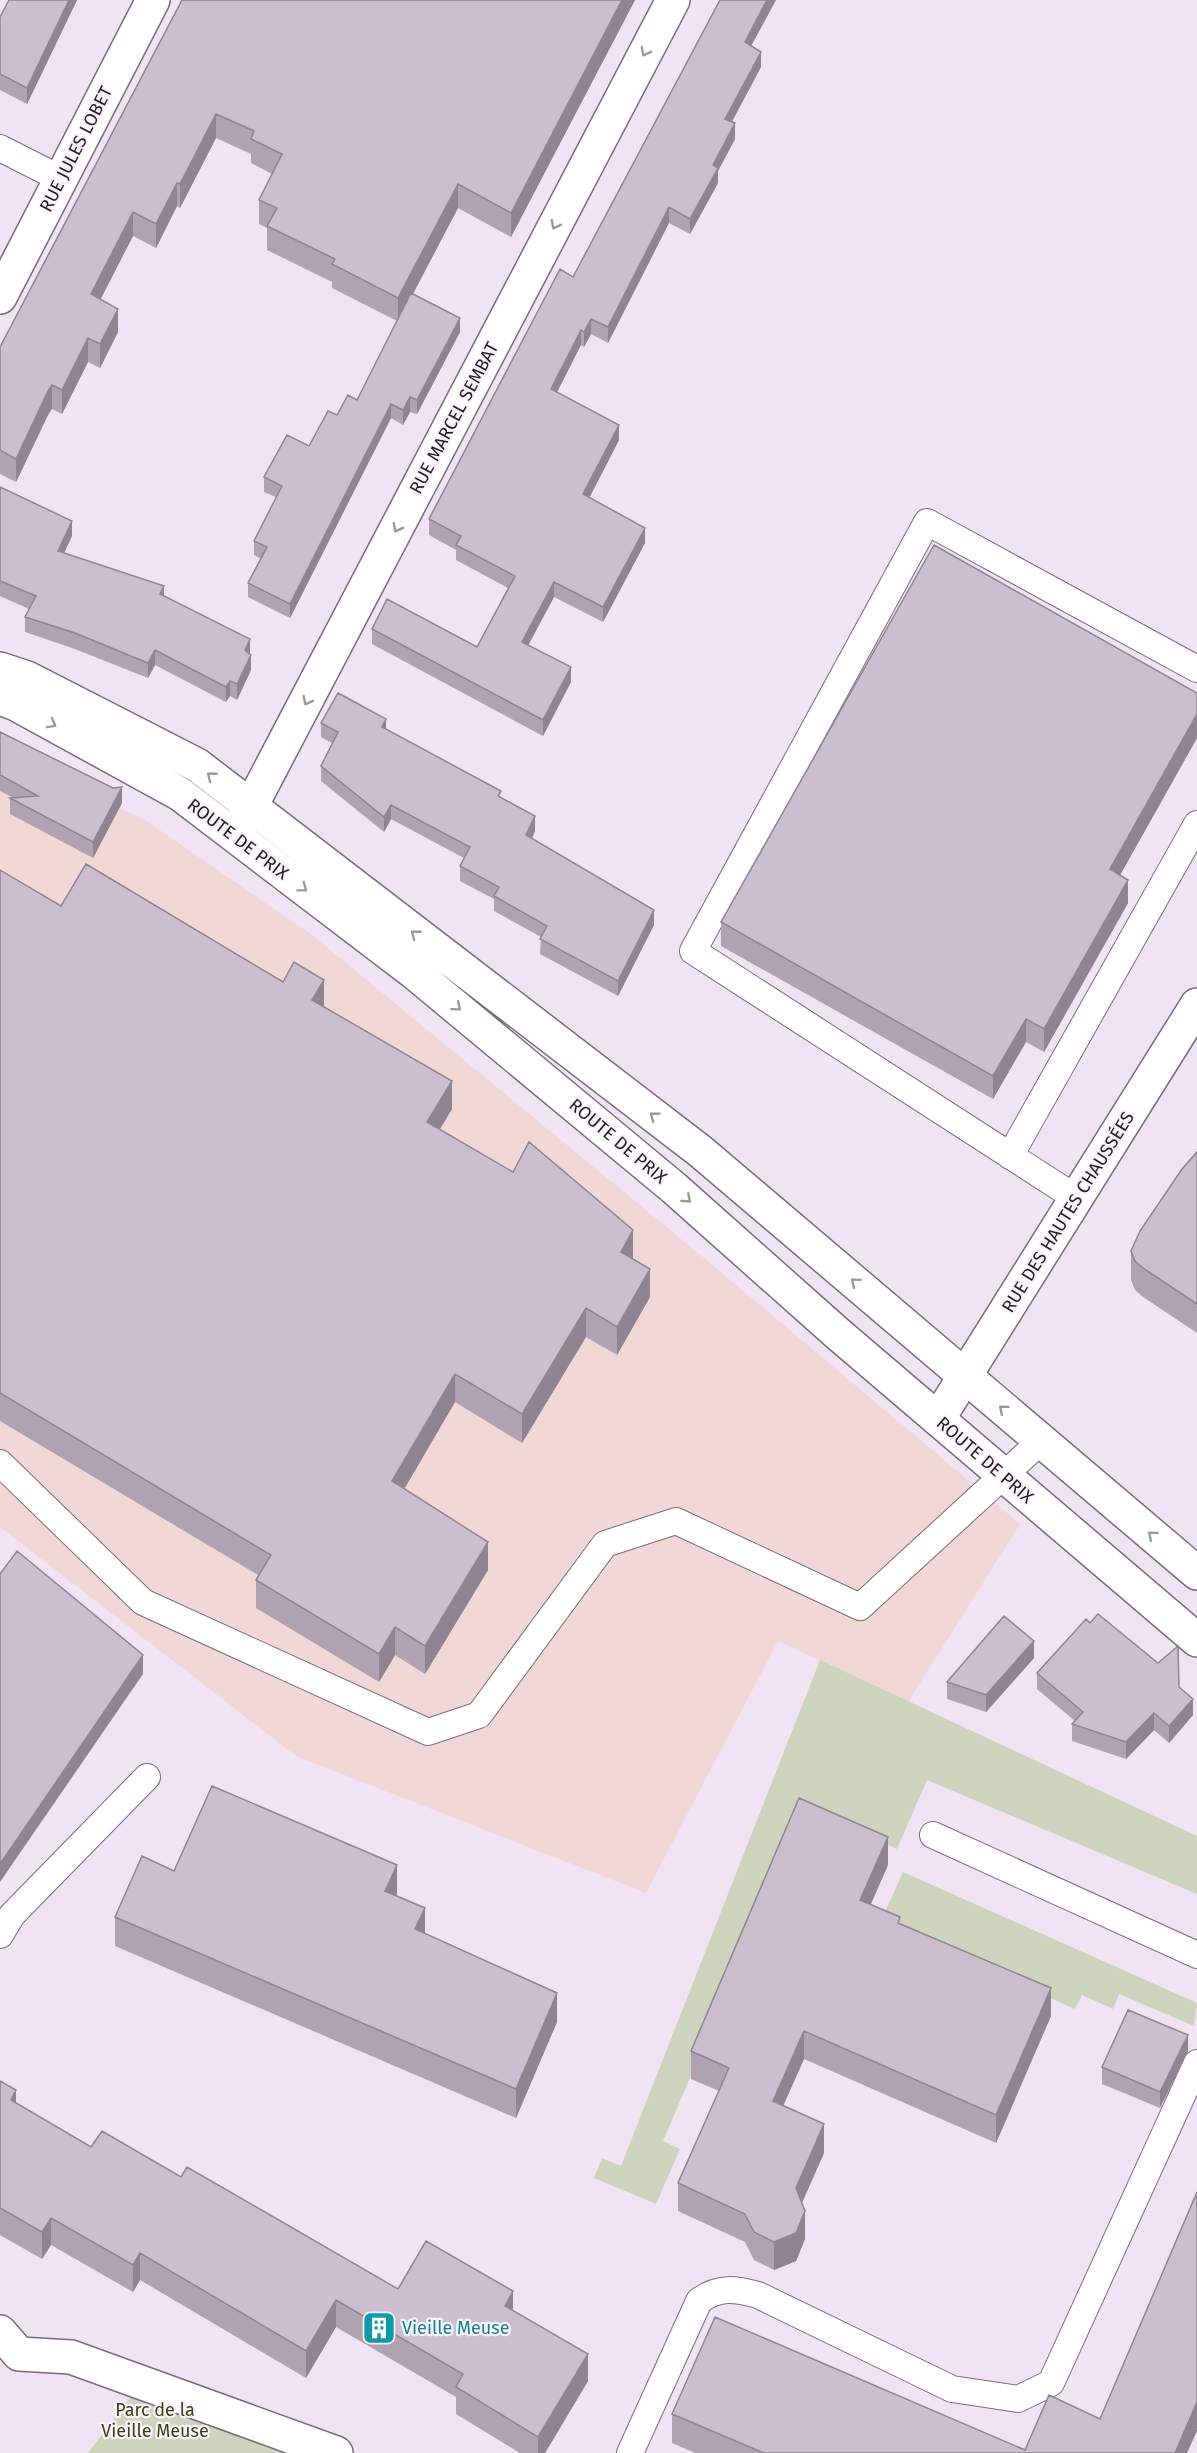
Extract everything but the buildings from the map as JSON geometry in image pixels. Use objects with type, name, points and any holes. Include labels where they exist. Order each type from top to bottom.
[{"type":"main road","name":"RUE JULES LOBET","points":[[0,297],[153,0]]},
{"type":"main road","name":"RUE MARCEL SEMBAT","points":[[235,836],[673,0]]},
{"type":"main road","name":"ROUTE DE PRIX","points":[[0,669],[27,678],[197,765],[700,1151],[1197,1573]]},
{"type":"main road","name":"ROUTE DE PRIX","points":[[0,698],[16,704],[180,794],[416,974],[674,1188],[1004,1477],[1197,1640]]},
{"type":"main road","name":"RUE DES HAUTES CHAUSSÉES","points":[[938,1419],[1197,1005]]},
{"type":"main road","points":[[6,2350],[71,2357],[336,2453]]},
{"type":"lane","points":[[0,148],[61,179]]},
{"type":"lane","points":[[1076,1198],[693,951],[927,522],[1197,669]]},
{"type":"lane","points":[[1010,1156],[1197,824]]},
{"type":"lane","points":[[0,1463],[143,1602],[428,1732],[479,1715],[605,1544],[676,1521],[861,1607],[1041,1441]]},
{"type":"lane","points":[[0,1935],[12,1916],[147,1777]]},
{"type":"lane","points":[[933,1835],[1197,1954]]},
{"type":"lane","points":[[630,2453],[699,2301],[712,2291],[736,2289],[758,2295],[952,2389],[1018,2399],[1051,2384],[1197,2063]]},
{"type":"shaded area","points":[[0,753],[145,820],[312,935],[698,1253],[1020,1524],[908,1702],[778,1641],[646,1893],[296,1756],[0,1527]]},
{"type":"green space","points":[[820,1660],[1197,1836],[1197,1894],[927,1780],[897,1849],[805,1809],[663,2141],[680,2149],[656,2204],[594,2178],[602,2158],[621,2166]]},
{"type":"green space","points":[[903,1872],[1197,2003],[1194,2026],[1119,1994],[1113,2009],[1082,1995],[1075,2009],[880,1923]]},
{"type":"green space","name":"Parc de la Vieille Meuse","points":[[142,2382],[335,2453],[88,2453]]},
{"type":"place","name":"Vieille Meuse","points":[[379,2328]]}]
